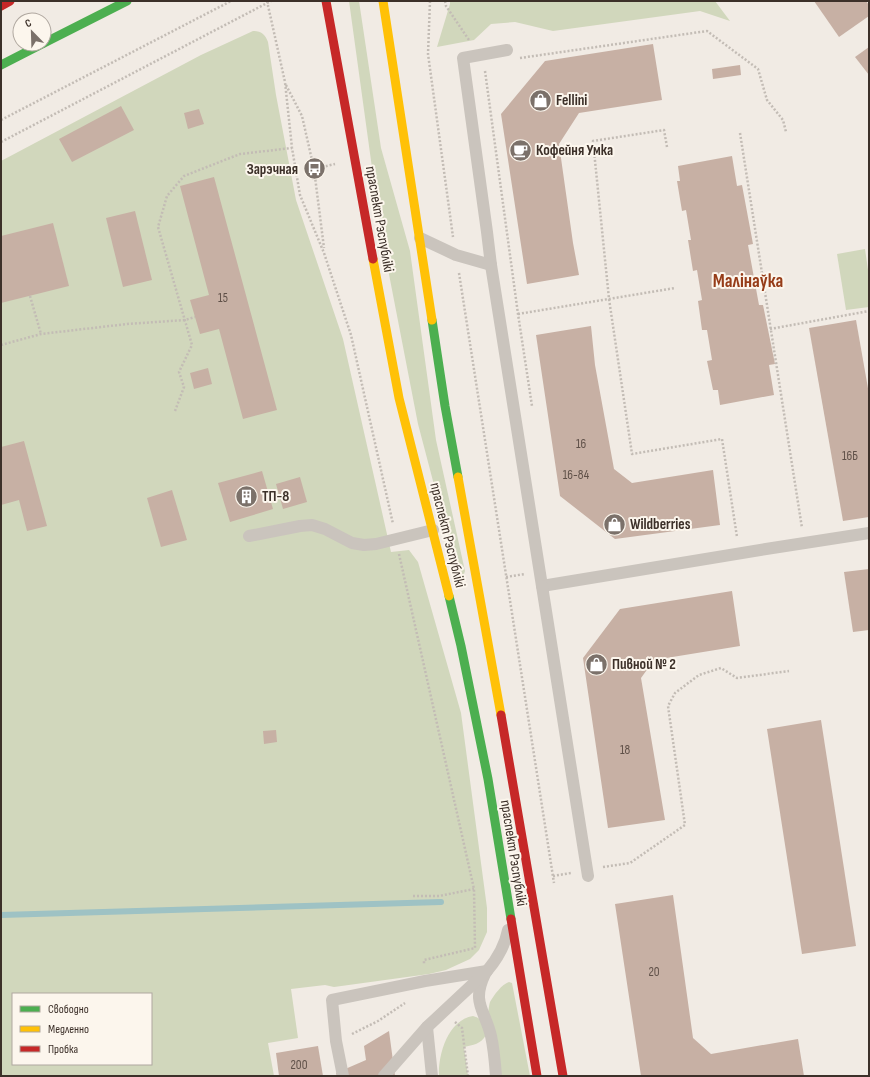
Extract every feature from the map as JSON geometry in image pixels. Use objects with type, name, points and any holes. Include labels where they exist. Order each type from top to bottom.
[{"type":"main road","points":[[1,6],[10,1]]},
{"type":"main road","points":[[52,38],[127,1]]},
{"type":"main road","name":"праспект Рэспублікі","points":[[326,1],[399,398],[461,646],[488,779],[537,1076]]},
{"type":"main road","name":"праспект Рэспублікі","points":[[383,1],[445,406],[486,629],[555,1022],[563,1076]]},
{"type":"main road","points":[[1,65],[26,52]]},
{"type":"lane","points":[[511,55],[480,55],[463,58],[488,232],[491,265],[588,873]]},
{"type":"lane","points":[[420,238],[456,255],[491,265]]},
{"type":"lane","points":[[249,536],[312,525],[325,529],[352,543],[364,545],[376,544],[433,530]]},
{"type":"lane","points":[[542,586],[766,549],[869,534]]},
{"type":"lane","points":[[384,1076],[427,1027],[487,971],[495,961],[507,938],[510,917]]},
{"type":"lane","points":[[343,1076],[336,1040],[332,1000],[425,981],[487,971]]},
{"type":"lane","points":[[487,971],[482,982],[479,1000],[481,1009],[489,1027],[496,1076]]},
{"type":"lane","points":[[427,1027],[432,1076]]},
{"type":"path","points":[[1,120],[231,1]]},
{"type":"path","points":[[430,1],[428,54],[456,255],[554,884]]},
{"type":"path","points":[[445,1],[446,6],[480,55],[484,64],[532,408]]},
{"type":"path","points":[[1,142],[268,2],[285,82],[292,148],[300,195],[324,253],[351,335],[474,889],[475,948]]},
{"type":"path","points":[[511,55],[707,31],[758,69],[767,100],[783,120],[786,132]]},
{"type":"path","points":[[285,82],[302,116],[312,161],[324,253]]},
{"type":"path","points":[[667,147],[664,130],[593,141],[609,299],[632,454],[722,439],[738,542]]},
{"type":"path","points":[[740,134],[803,533]]},
{"type":"path","points":[[175,411],[184,387],[180,372],[192,345],[158,227],[167,196],[184,176],[240,154],[292,148]]},
{"type":"path","points":[[518,314],[675,288]]},
{"type":"path","points":[[30,296],[41,334]]},
{"type":"path","points":[[770,329],[869,311]]},
{"type":"path","points":[[1,345],[41,334],[127,324],[184,320],[195,317]]},
{"type":"path","points":[[553,876],[588,873],[630,863],[685,825],[668,706],[675,693],[699,675],[721,668],[737,678],[790,671]]},
{"type":"path","points":[[413,896],[439,896],[474,889]]},
{"type":"green space","points":[[349,1],[359,1],[381,148],[410,251],[436,440],[465,571],[463,577],[458,576],[418,424],[381,233]]},
{"type":"green space","points":[[450,1],[715,1],[730,21],[700,11],[553,31],[515,22],[491,24],[474,40],[437,47]]},
{"type":"green space","points":[[253,31],[266,37],[296,200],[343,339],[391,552],[409,550],[418,562],[461,713],[487,908],[487,932],[479,950],[470,959],[446,970],[429,974],[334,987],[325,985],[291,989],[298,1038],[268,1043],[274,1076],[1,1076],[1,161],[201,55]]},
{"type":"green space","points":[[865,249],[869,277],[869,307],[846,310],[837,254]]},
{"type":"green space","points":[[509,982],[512,983],[530,1076],[501,1076],[488,1012],[490,1002],[494,996],[501,987]]},
{"type":"green space","points":[[473,1016],[477,1017],[481,1021],[486,1035],[474,1045],[464,1047],[468,1076],[439,1076],[440,1058],[446,1039],[457,1024],[464,1019]]},
{"type":"building","points":[[814,1],[866,1],[869,5],[869,16],[839,37]]},
{"type":"building","points":[[653,44],[662,100],[579,113],[559,144],[579,275],[527,284],[501,114],[545,61]]},
{"type":"building","points":[[869,47],[869,75],[855,57]]},
{"type":"building","points":[[740,65],[741,75],[713,79],[712,69]]},
{"type":"building","points":[[121,106],[134,130],[72,162],[59,139]]},
{"type":"building","points":[[199,109],[204,124],[188,129],[184,113]]},
{"type":"building","points":[[732,156],[737,186],[742,185],[753,244],[748,245],[759,305],[763,305],[775,364],[769,365],[774,395],[720,405],[718,390],[713,390],[707,361],[712,360],[707,330],[702,330],[698,301],[702,300],[697,270],[693,271],[688,240],[691,240],[686,210],[682,211],[677,181],[680,181],[678,166]]},
{"type":"building","points":[[214,177],[277,410],[243,419],[219,329],[200,334],[190,300],[209,295],[180,186]]},
{"type":"building","points":[[135,211],[152,280],[123,287],[106,218]]},
{"type":"building","points":[[53,223],[69,286],[1,303],[1,236]]},
{"type":"building","points":[[856,320],[869,394],[869,517],[843,521],[809,328]]},
{"type":"building","points":[[591,326],[595,365],[614,469],[632,483],[713,470],[720,525],[615,539],[560,496],[536,335]]},
{"type":"building","points":[[208,368],[212,384],[194,389],[190,373]]},
{"type":"building","points":[[24,441],[47,526],[27,531],[19,500],[1,505],[1,447]]},
{"type":"building","name":"ТП-8","points":[[262,471],[273,509],[230,522],[218,483]]},
{"type":"building","points":[[300,477],[307,502],[283,509],[276,484]]},
{"type":"building","points":[[172,490],[187,540],[161,547],[147,498]]},
{"type":"building","points":[[869,569],[869,630],[853,632],[844,572]]},
{"type":"building","points":[[732,591],[740,646],[654,660],[641,678],[665,820],[608,828],[583,658],[620,609]]},
{"type":"building","points":[[821,720],[856,946],[802,954],[767,729]]},
{"type":"building","points":[[276,730],[277,742],[264,744],[263,731]]},
{"type":"building","points":[[673,895],[693,1038],[711,1054],[798,1039],[804,1076],[641,1076],[615,904]]},
{"type":"building","points":[[389,1031],[395,1076],[337,1076],[336,1073],[366,1060],[364,1046]]},
{"type":"building","points":[[318,1046],[323,1076],[279,1076],[276,1053]]},
{"type":"waterway","points":[[1,915],[441,902]]},
{"type":"traffic: fast","points":[[52,39],[127,1]]},
{"type":"traffic: fast","points":[[1,65],[26,52]]},
{"type":"traffic: fast","points":[[432,320],[445,406],[458,477]]},
{"type":"traffic: fast","points":[[449,596],[461,646],[488,779],[511,919]]},
{"type":"traffic: slow","points":[[383,1],[432,320]]},
{"type":"traffic: slow","points":[[373,259],[399,398],[449,596]]},
{"type":"traffic: slow","points":[[458,477],[501,715]]},
{"type":"traffic: jam","points":[[1,6],[10,1]]},
{"type":"traffic: jam","points":[[326,1],[373,259]]},
{"type":"traffic: jam","points":[[501,715],[563,1076]]},
{"type":"traffic: jam","points":[[511,919],[537,1076]]},
{"type":"place","name":"Fellini","points":[[540,100]]},
{"type":"place","name":"Кофейня Умка","points":[[520,150]]},
{"type":"place","name":"Зарэчная","points":[[314,169]]},
{"type":"place","name":"ТП-8","points":[[246,496]]},
{"type":"place","name":"Wildberries","points":[[614,524]]},
{"type":"place","name":"Пивной № 2","points":[[597,664]]},
{"type":"district","name":"Малінаўка","points":[[748,280]]}]
